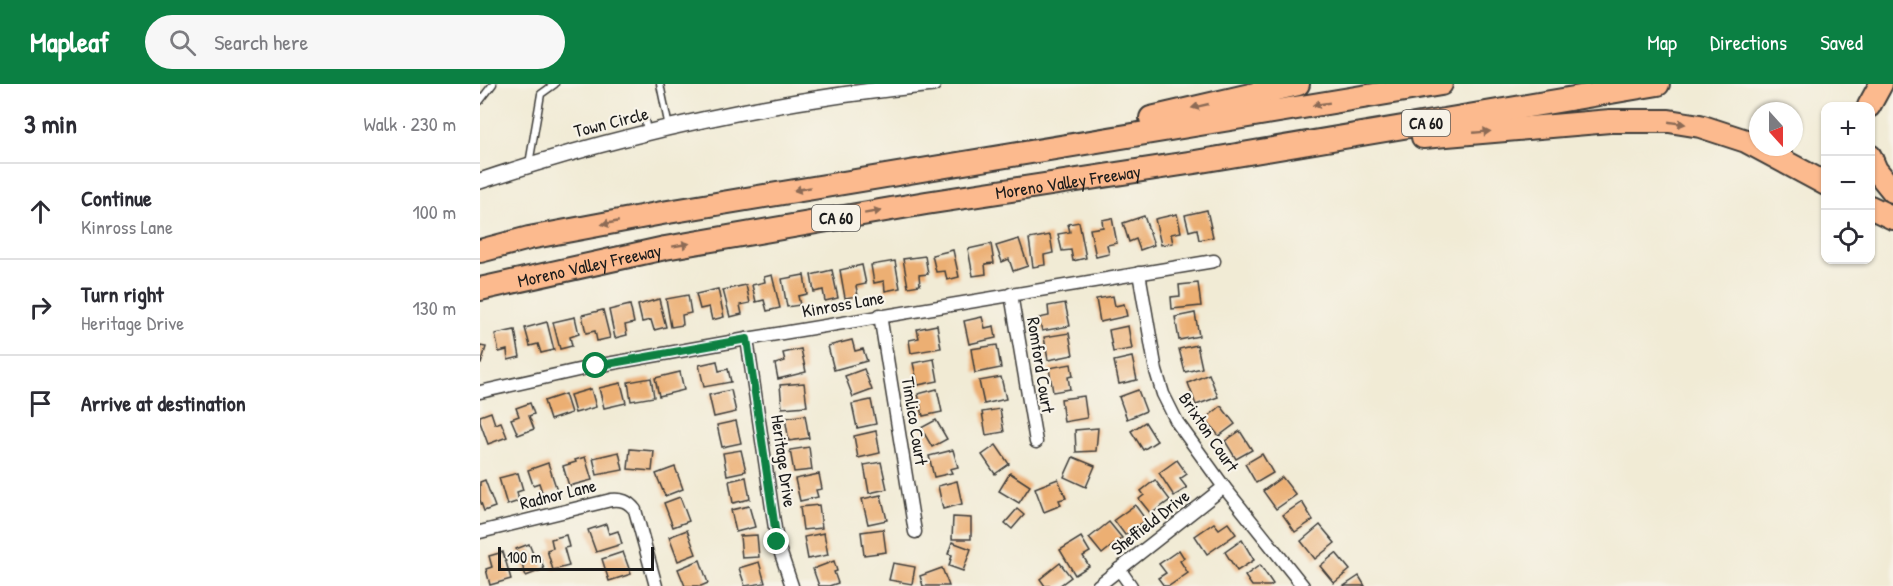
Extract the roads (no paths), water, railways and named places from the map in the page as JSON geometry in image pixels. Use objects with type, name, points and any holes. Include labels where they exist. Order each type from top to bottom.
[{"type":"highway","points":[[963,162],[1298,84]]},
{"type":"highway","name":"Moreno Valley Freeway","points":[[480,251],[529,238],[662,213],[1441,84]]},
{"type":"highway","name":"Moreno Valley Freeway","points":[[480,289],[665,248],[926,203],[1195,162],[1658,84]]},
{"type":"highway","points":[[1871,102],[1881,84]]},
{"type":"highway","points":[[1195,162],[1358,142],[1610,121],[1669,121],[1700,126],[1746,141],[1821,181]]},
{"type":"highway","points":[[1875,168],[1893,190]]},
{"type":"highway","points":[[1875,209],[1893,218]]},
{"type":"street","name":"Town Circle","points":[[480,181],[529,165],[569,147],[646,126],[669,127],[690,117],[717,111],[847,89],[933,84]]},
{"type":"street","name":"Kinross Lane","points":[[480,392],[596,366],[880,315],[1214,261]]},
{"type":"street","name":"Brixton Court","points":[[1139,273],[1156,371],[1163,394],[1178,422],[1224,487],[1303,586]]},
{"type":"street","name":"Romford Court","points":[[1011,294],[1036,442]]},
{"type":"street","name":"Timlico Court","points":[[880,315],[915,532]]},
{"type":"street","name":"Heritage Drive","points":[[747,339],[777,542],[792,586]]},
{"type":"street","name":"Sheffield Drive","points":[[1098,586],[1224,487]]},
{"type":"street","name":"Radnor Lane","points":[[480,532],[620,499],[629,503],[635,510],[656,586]]},
{"type":"street","points":[[1119,570],[1131,586]]},
{"type":"lane","points":[[480,101],[493,84]]},
{"type":"lane","points":[[529,165],[541,94],[555,84]]},
{"type":"lane","points":[[660,84],[669,127]]}]
